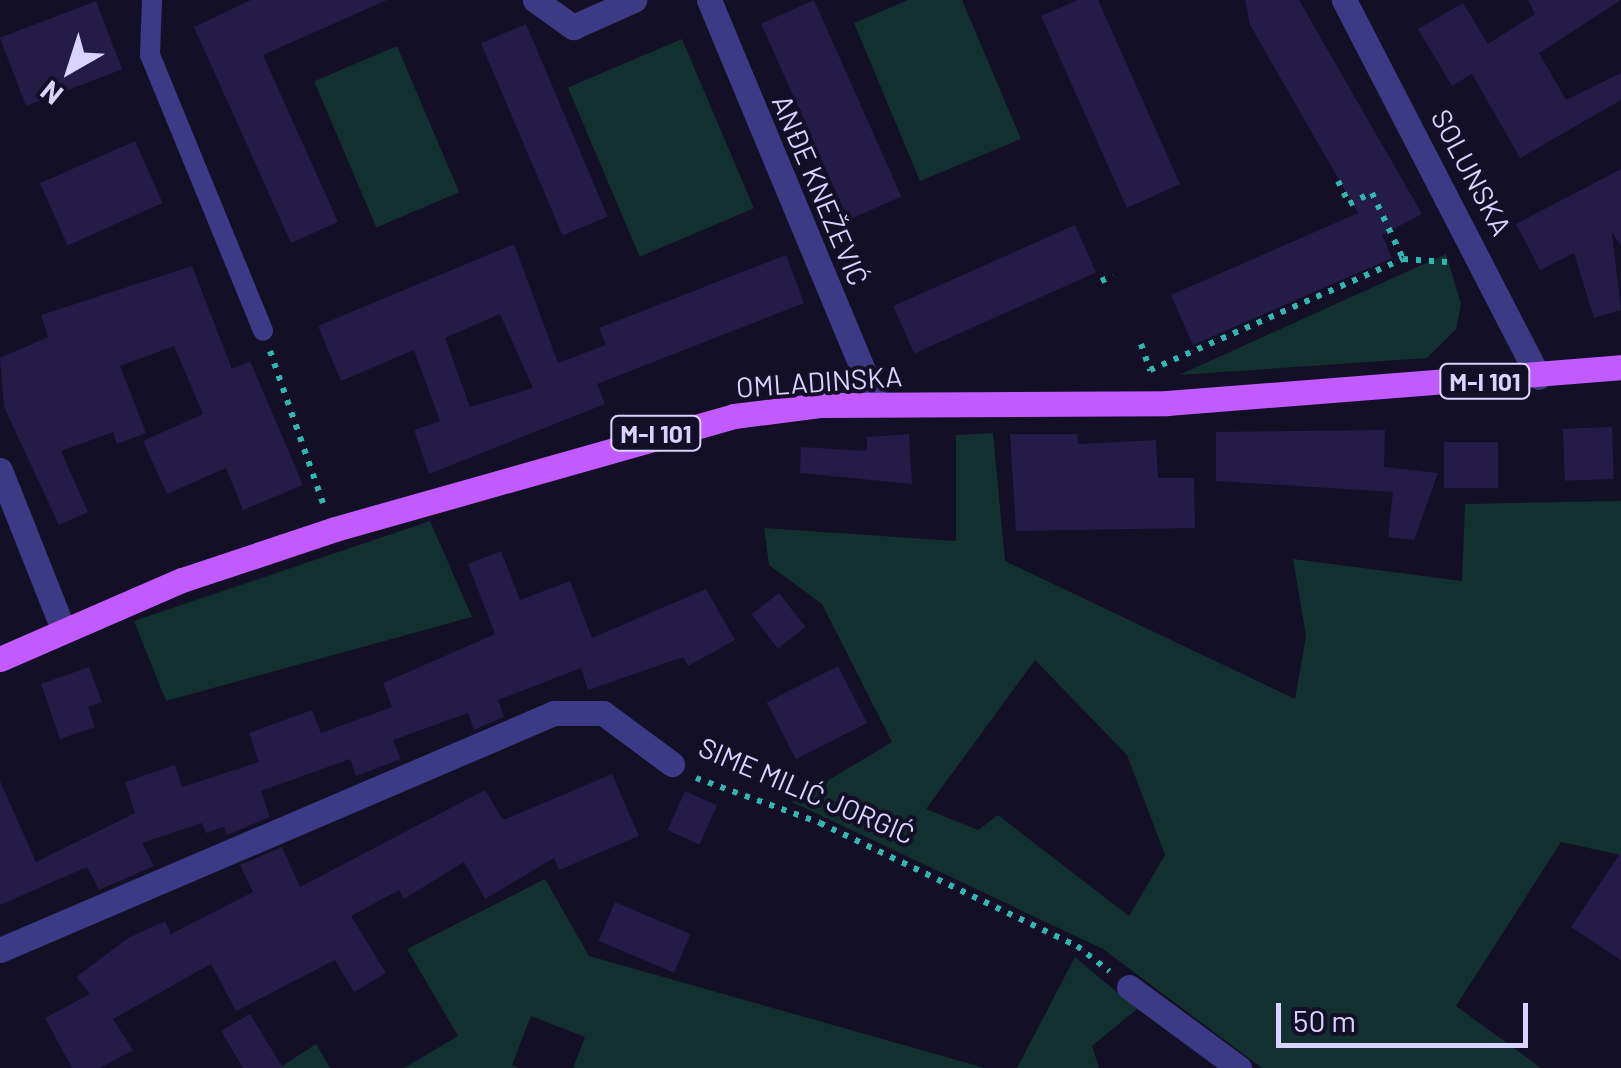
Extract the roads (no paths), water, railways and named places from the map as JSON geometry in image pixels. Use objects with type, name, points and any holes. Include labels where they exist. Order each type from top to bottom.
[{"type":"main road","name":"OMLADINSKA","points":[[0,660],[63,629],[335,528],[644,436],[774,409],[877,404],[1067,408],[1539,377],[1621,367]]},
{"type":"street","points":[[535,0],[557,24],[572,26],[634,0]]},
{"type":"street","name":"ANĐE KNEŽEVIĆ","points":[[709,0],[877,404]]},
{"type":"street","name":"SOLUNSKA","points":[[1344,0],[1539,377]]},
{"type":"street","points":[[0,470],[63,629]]},
{"type":"street","name":"SIME MILIĆ JORGIĆ","points":[[0,950],[554,713],[604,713],[672,764]]},
{"type":"street","points":[[1129,987],[1239,1068]]},
{"type":"lane","points":[[152,0],[150,55],[263,331]]}]
